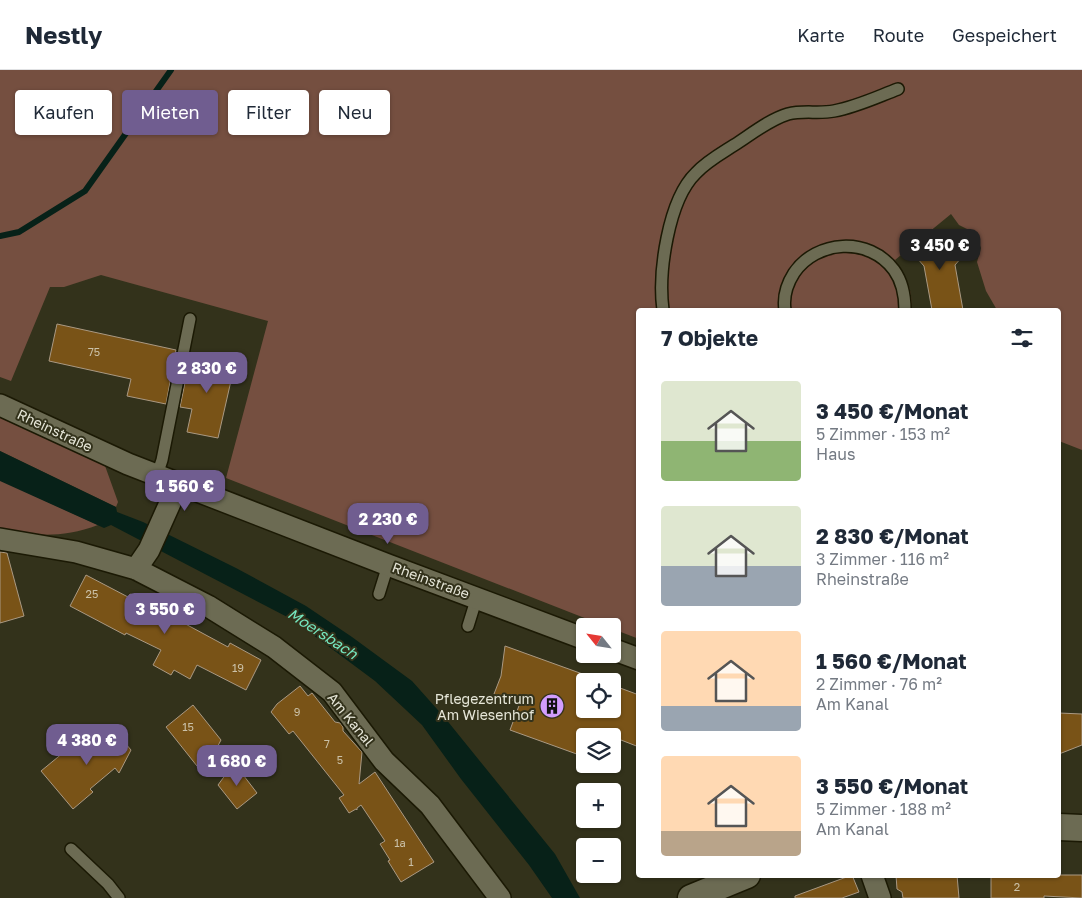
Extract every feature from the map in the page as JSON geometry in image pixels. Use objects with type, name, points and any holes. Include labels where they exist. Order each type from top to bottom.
[{"type":"street","name":"Rheinstraße","points":[[0,405],[128,464],[576,636]]},
{"type":"street","points":[[136,569],[148,550],[179,483]]},
{"type":"street","name":"Am Kanal","points":[[0,539],[76,552],[136,569],[208,606],[274,648],[332,692],[384,761],[430,805],[500,898]]},
{"type":"street","points":[[621,652],[636,658]]},
{"type":"street","points":[[1061,827],[1082,828]]},
{"type":"street","points":[[691,898],[740,878]]},
{"type":"street","points":[[873,878],[880,898]]},
{"type":"lane","points":[[663,308],[662,272],[672,218],[694,174],[705,164],[773,120],[789,114],[819,113],[848,108],[898,89]]},
{"type":"lane","points":[[785,308],[784,302],[789,282],[800,264],[818,252],[838,246],[859,247],[878,255],[893,269],[903,288],[905,308]]},
{"type":"lane","points":[[157,475],[162,460],[190,319]]},
{"type":"lane","points":[[379,594],[388,565]]},
{"type":"lane","points":[[468,626],[477,597]]},
{"type":"lane","points":[[71,849],[108,884],[119,898]]},
{"type":"shaded area","points":[[0,70],[1082,70],[1082,450],[1061,442],[1061,308],[996,308],[986,291],[977,262],[981,248],[975,233],[959,225],[951,214],[895,260],[910,290],[911,308],[636,308],[636,638],[621,632],[621,618],[585,618],[226,478],[268,321],[101,275],[64,287],[50,287],[11,381],[0,377]]},
{"type":"shaded area","points":[[0,413],[104,463],[118,502],[116,507],[0,451]]},
{"type":"shaded area","points":[[0,480],[98,525],[73,532],[49,535],[0,530]]},
{"type":"water","name":"Moersbach","points":[[0,451],[116,507],[117,512],[143,522],[236,568],[306,606],[412,681],[445,718],[555,854],[580,898],[552,898],[422,725],[375,681],[293,620],[111,525],[104,528],[0,481]]},
{"type":"building","points":[[933,229],[945,243],[958,243],[963,251],[962,257],[955,265],[963,308],[932,308],[924,266],[909,249]]},
{"type":"building","points":[[57,324],[176,350],[166,404],[127,396],[131,379],[49,361]]},
{"type":"building","points":[[191,353],[235,363],[218,438],[187,432],[192,409],[180,407]]},
{"type":"building","points":[[0,552],[7,553],[24,616],[0,623]]},
{"type":"building","points":[[86,575],[128,597],[130,594],[228,647],[230,643],[261,660],[246,690],[197,665],[190,679],[174,670],[171,675],[153,665],[161,650],[126,633],[125,635],[70,606]]},
{"type":"building","name":"Pflegezentrum Am Wiesenhof","points":[[505,646],[580,673],[576,673],[576,718],[621,718],[621,688],[636,694],[636,746],[621,740],[621,728],[576,728],[576,754],[510,730],[520,703],[494,694],[501,676]]},
{"type":"building","points":[[300,686],[308,696],[312,693],[335,722],[340,723],[343,731],[362,752],[359,784],[375,772],[434,862],[401,882],[380,844],[385,841],[361,805],[357,810],[349,813],[339,798],[344,795],[293,731],[289,734],[271,712],[277,704]]},
{"type":"building","points":[[193,705],[221,740],[205,770],[201,764],[197,766],[166,727]]},
{"type":"building","points":[[1061,713],[1082,714],[1082,745],[1061,753]]},
{"type":"building","points":[[110,725],[131,750],[119,773],[115,768],[90,789],[93,792],[73,809],[41,771],[75,743],[80,749]]},
{"type":"building","points":[[234,763],[257,793],[237,809],[218,785]]},
{"type":"building","points":[[1061,875],[1082,875],[1082,898],[1044,896],[1044,898],[991,898],[991,878],[1061,878]]},
{"type":"building","points":[[844,878],[853,878],[859,892],[842,898],[795,898],[795,896]]},
{"type":"building","points":[[896,878],[957,878],[959,898],[903,898],[902,892],[897,889]]},
{"type":"waterway","points":[[0,236],[19,232],[85,191],[171,70]]},
{"type":"place","name":"Pflegezentrum Am Wiesenhof","points":[[552,706]]}]
